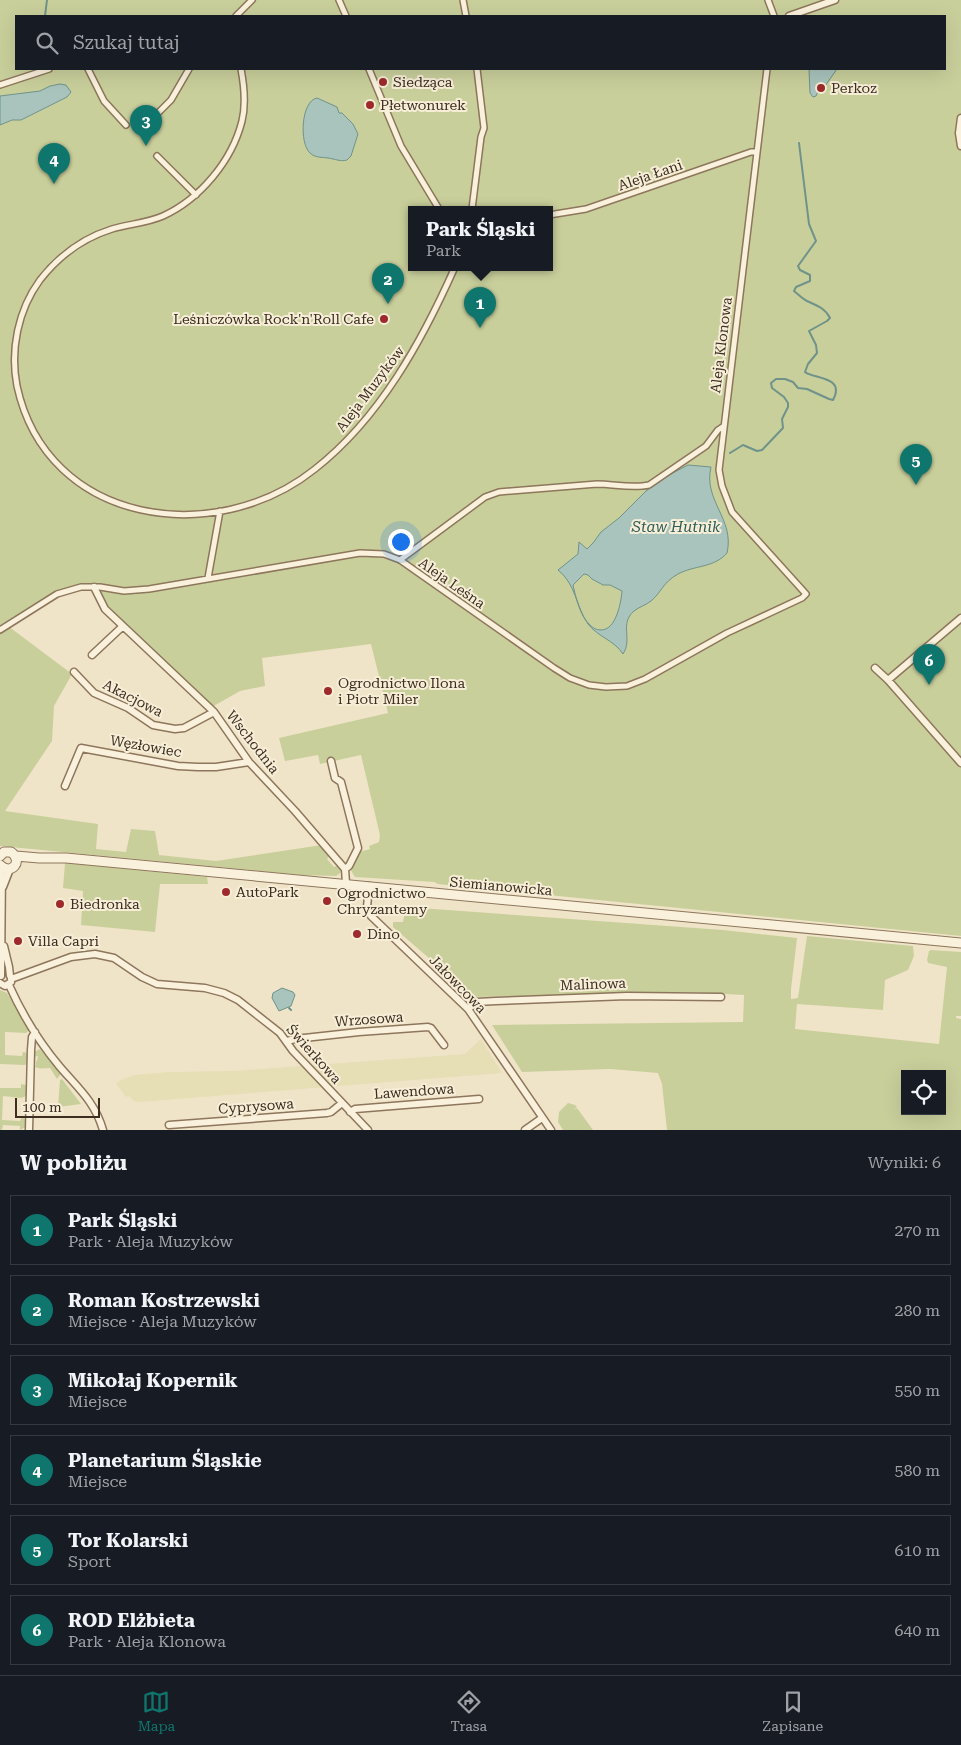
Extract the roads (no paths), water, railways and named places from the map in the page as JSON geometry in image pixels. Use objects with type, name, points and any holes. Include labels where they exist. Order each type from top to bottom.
[{"type":"street","points":[[237,15],[252,0]]},
{"type":"street","points":[[339,0],[346,15]]},
{"type":"street","points":[[463,0],[466,15]]},
{"type":"street","points":[[768,0],[774,15]]},
{"type":"street","points":[[792,15],[835,0]]},
{"type":"street","points":[[0,85],[45,70]]},
{"type":"street","points":[[88,70],[104,101],[126,125]]},
{"type":"street","points":[[142,129],[171,100],[188,70]]},
{"type":"street","name":"Aleja Muzyków","points":[[241,70],[244,103],[241,124],[229,152],[220,167],[196,195],[162,216],[99,234],[77,246],[61,257],[48,270],[30,296],[22,315],[15,342],[14,365],[20,396],[32,426],[41,442],[57,463],[87,489],[121,505],[155,513],[185,514],[220,511],[253,502],[285,488],[313,470],[340,446],[373,409],[414,349],[437,307],[453,271]]},
{"type":"street","points":[[369,70],[401,146],[437,206]]},
{"type":"street","points":[[472,206],[481,137],[484,128],[477,70]]},
{"type":"street","name":"Aleja Klonowa","points":[[767,70],[720,470],[722,486],[728,504],[738,520],[806,594]]},
{"type":"street","points":[[961,118],[959,133],[961,146]]},
{"type":"street","name":"Aleja Łani","points":[[553,214],[586,209],[751,152],[757,152]]},
{"type":"street","points":[[155,154],[196,195]]},
{"type":"street","points":[[400,560],[485,497],[499,492],[597,484],[649,486],[652,482],[706,446],[718,430],[724,426]]},
{"type":"street","points":[[208,578],[220,511]]},
{"type":"street","name":"Aleja Leśna","points":[[0,630],[57,594],[81,587],[136,591],[360,553],[384,554],[400,560],[570,678],[589,686],[606,687],[627,686],[645,679],[727,633],[796,602],[806,594]]},
{"type":"street","name":"Wschodnia","points":[[94,587],[105,609],[214,712],[249,762],[295,811],[345,869]]},
{"type":"street","points":[[888,680],[961,618]]},
{"type":"street","points":[[92,655],[123,626]]},
{"type":"street","points":[[876,668],[961,763]]},
{"type":"street","name":"Akacjowa","points":[[74,672],[94,693],[128,708],[153,725],[175,729],[184,728],[214,712]]},
{"type":"street","name":"Węzłowiec","points":[[65,786],[80,748],[178,766],[216,767],[249,762]]},
{"type":"street","points":[[331,761],[335,778],[340,782],[358,848],[349,866],[345,869],[346,884]]},
{"type":"street","name":"Siemianowicka","points":[[0,855],[11,852],[9,864],[39,858],[66,858],[961,943]]},
{"type":"street","points":[[2,940],[9,967],[10,980],[4,986],[0,981],[3,887],[9,864]]},
{"type":"street","name":"Jałowcowa","points":[[369,886],[367,907],[371,916],[468,1009],[551,1130]]},
{"type":"street","name":"Świerkowa","points":[[10,980],[24,976],[53,962],[88,954],[105,956],[119,961],[142,977],[157,984],[205,988],[224,993],[238,1000],[280,1033],[292,1050],[368,1130]]},
{"type":"street","points":[[0,981],[6,974],[22,1012],[59,1066],[88,1098],[95,1109],[103,1130]]},
{"type":"street","name":"Malinowa","points":[[468,1009],[477,1002],[496,1001],[628,996],[721,997]]},
{"type":"street","name":"Wrzosowa","points":[[287,1041],[359,1032],[431,1028],[444,1045]]},
{"type":"street","points":[[29,1130],[31,1050],[32,1037],[35,1032]]},
{"type":"street","name":"Lawendowa","points":[[350,1112],[356,1109],[406,1104],[480,1099]]},
{"type":"street","name":"Cyprysowa","points":[[169,1125],[327,1113],[342,1103]]},
{"type":"street","points":[[524,1130],[542,1118]]},
{"type":"water","name":"Perkoz","points":[[809,70],[836,70],[825,86],[820,87],[816,96],[813,97],[810,93]]},
{"type":"water","points":[[60,84],[66,85],[71,92],[67,97],[21,120],[12,120],[0,125],[0,96],[40,91]]},
{"type":"water","points":[[317,98],[337,107],[339,113],[342,113],[353,124],[358,134],[351,156],[347,160],[340,161],[316,157],[306,148],[303,123],[308,106]]},
{"type":"water","name":"Staw Hutnik","points":[[688,465],[711,467],[711,490],[727,530],[727,553],[710,564],[678,574],[665,584],[651,601],[634,611],[627,621],[627,643],[623,654],[615,645],[596,632],[585,618],[595,629],[606,629],[617,615],[622,591],[610,585],[603,585],[584,574],[573,585],[577,600],[569,582],[558,570],[578,554],[579,542],[587,549],[601,532],[619,518],[646,491],[667,476]]},
{"type":"water","points":[[282,988],[293,992],[295,995],[291,1006],[279,1011],[272,998],[273,993]]},
{"type":"waterway","points":[[45,15],[47,0]]},
{"type":"waterway","points":[[730,453],[743,445],[757,451],[762,450],[783,428],[782,419],[788,403],[784,397],[772,388],[771,383],[776,379],[785,379],[793,382],[798,388],[807,389],[833,400],[836,392],[832,382],[805,372],[808,364],[817,353],[816,345],[809,331],[830,318],[823,309],[805,300],[794,291],[796,287],[810,281],[810,275],[800,270],[798,266],[816,241],[809,224],[799,143]]},
{"type":"place","name":"Siedząca","points":[[383,82]]},
{"type":"place","name":"Perkoz","points":[[821,88]]},
{"type":"place","name":"Płetwonurek","points":[[370,105]]},
{"type":"place","name":"Mikołaj Kopernik","points":[[146,146]]},
{"type":"place","name":"Planetarium Śląskie","points":[[54,184]]},
{"type":"place","name":"Roman Kostrzewski","points":[[388,304]]},
{"type":"place","name":"Leśniczówka Rock'n'Roll Cafe","points":[[384,319]]},
{"type":"place","name":"Park Śląski","points":[[480,328]]},
{"type":"place","name":"Tor Kolarski","points":[[916,485]]},
{"type":"place","name":"ROD Elżbieta","points":[[929,685]]},
{"type":"place","name":"Ogrodnictwo Ilona i Piotr Miler","points":[[328,691]]},
{"type":"place","name":"AutoPark","points":[[226,892]]},
{"type":"place","name":"Ogrodnictwo Chryzantemy","points":[[327,901]]},
{"type":"place","name":"Biedronka","points":[[60,904]]},
{"type":"place","name":"Dino","points":[[357,934]]},
{"type":"place","name":"Villa Capri","points":[[18,941]]}]
